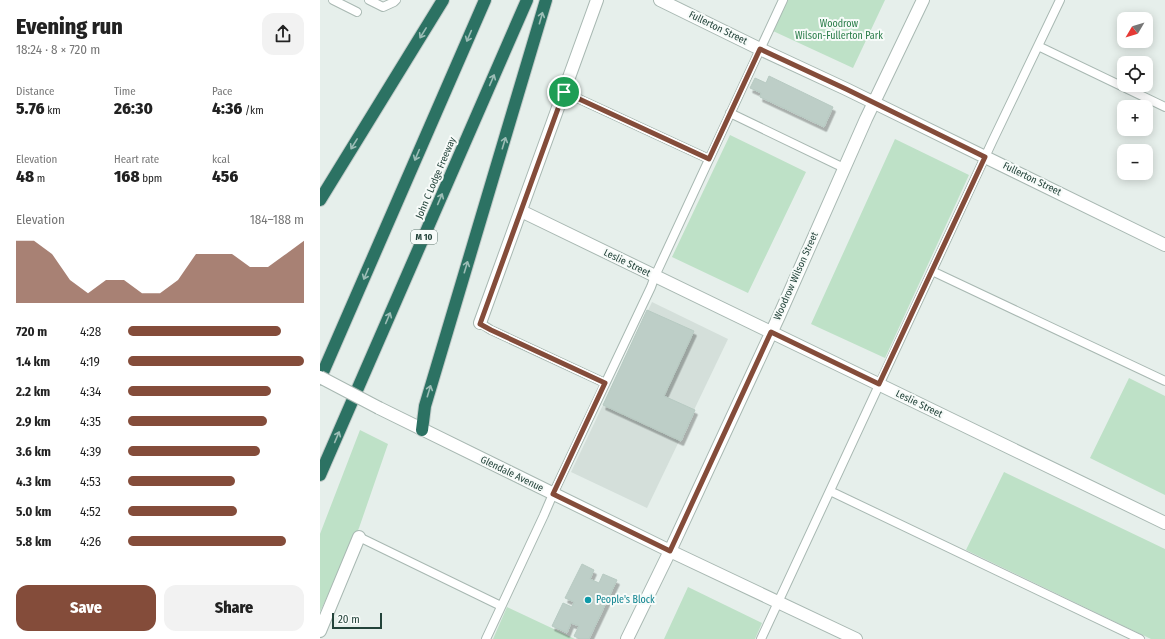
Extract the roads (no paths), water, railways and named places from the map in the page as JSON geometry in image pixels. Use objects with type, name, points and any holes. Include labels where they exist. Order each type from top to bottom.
[{"type":"highway","points":[[320,200],[443,0]]},
{"type":"highway","points":[[320,378],[485,0]]},
{"type":"highway","name":"John C Lodge Freeway","points":[[320,475],[527,0]]},
{"type":"highway","points":[[422,430],[424,406],[546,0]]},
{"type":"street","points":[[480,324],[597,0]]},
{"type":"street","name":"Fullerton Street","points":[[660,0],[760,49],[874,102],[1165,245]]},
{"type":"street","name":"Woodrow Wilson Street","points":[[627,639],[670,551],[771,332],[874,102],[923,0]]},
{"type":"street","name":"Leslie Street","points":[[521,211],[1165,523]]},
{"type":"street","name":"Glendale Avenue","points":[[320,378],[422,430],[670,551],[856,639]]},
{"type":"street","points":[[320,630],[359,537]]},
{"type":"lane","points":[[333,0],[357,12]]},
{"type":"lane","points":[[369,0],[383,7],[396,0]]},
{"type":"lane","points":[[486,639],[651,287],[783,0]]},
{"type":"lane","points":[[761,639],[985,157],[1060,0]]},
{"type":"lane","points":[[1038,46],[1165,107]]},
{"type":"lane","points":[[564,92],[709,159]]},
{"type":"lane","points":[[730,113],[844,168]]},
{"type":"lane","points":[[932,271],[1165,381]]},
{"type":"lane","points":[[480,324],[605,383]]},
{"type":"lane","points":[[830,491],[1140,639]]},
{"type":"lane","points":[[359,537],[501,606]]},
{"type":"place","name":"People's Block","points":[[588,600]]},
{"type":"park label","name":"Woodrow Wilson-Fullerton Park","points":[[839,30]]}]
